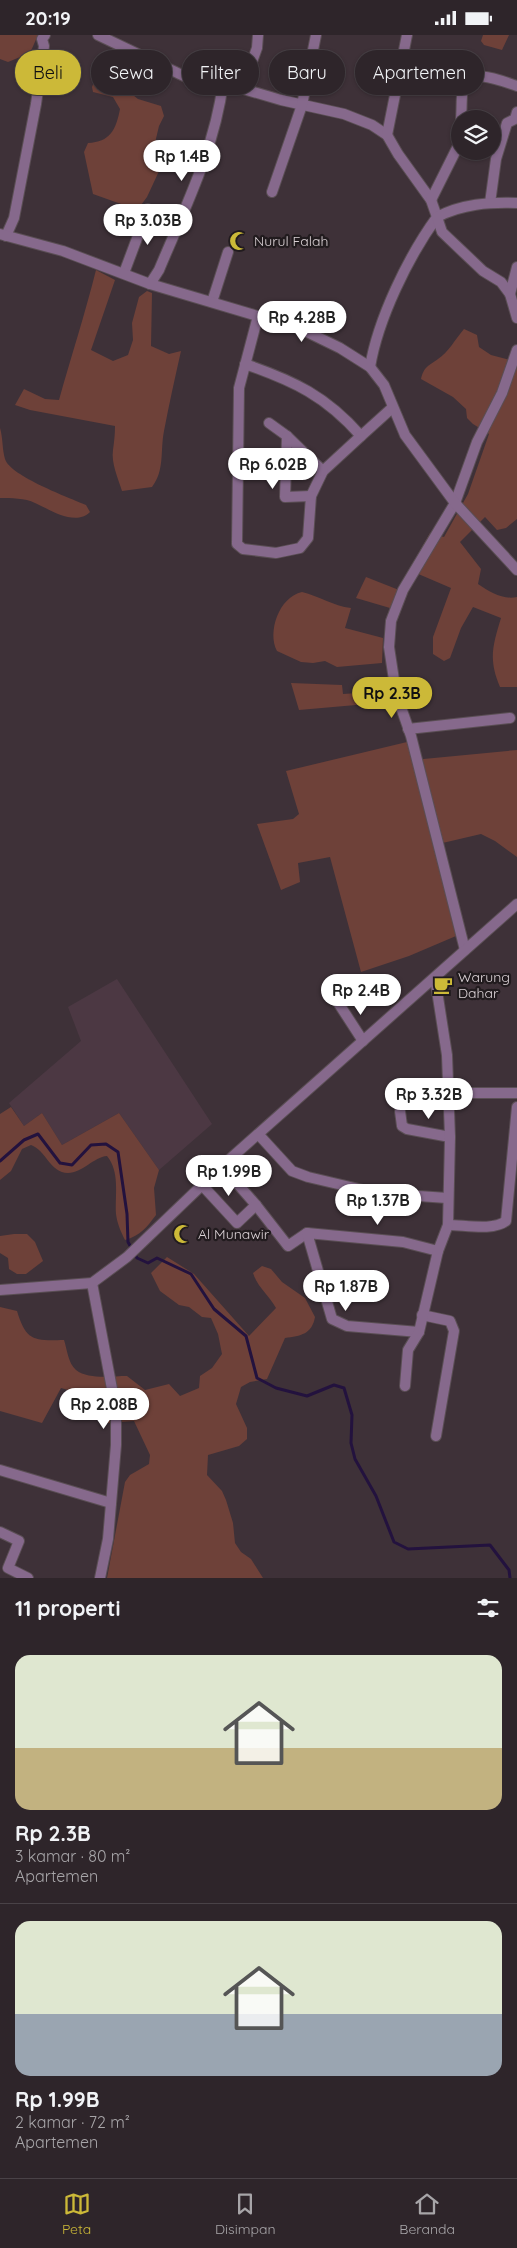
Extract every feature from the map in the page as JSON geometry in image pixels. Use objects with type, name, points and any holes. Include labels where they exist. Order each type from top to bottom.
[{"type":"street","points":[[45,35],[42,39],[44,46],[36,104],[14,218],[3,235],[63,251],[150,284],[301,329],[340,348],[370,367],[384,385],[392,408],[405,435],[455,503],[517,570]]},
{"type":"street","points":[[99,35],[182,75]]},
{"type":"street","points":[[256,50],[258,35]]},
{"type":"street","points":[[272,192],[302,105],[316,35]]},
{"type":"street","points":[[388,135],[407,35]]},
{"type":"street","points":[[462,110],[463,85],[470,78],[481,76],[517,85]]},
{"type":"street","points":[[259,94],[344,114],[372,125],[388,135],[398,154],[431,199],[442,232],[483,271],[501,282],[510,294],[517,318]]},
{"type":"street","points":[[150,284],[159,270],[202,166],[222,95]]},
{"type":"street","points":[[490,203],[496,159],[506,123],[514,119],[517,112]]},
{"type":"street","points":[[431,199],[451,160]]},
{"type":"street","points":[[370,367],[375,339],[419,242],[437,217],[455,207],[490,203],[517,203]]},
{"type":"street","points":[[124,273],[148,209]]},
{"type":"street","points":[[212,302],[228,252]]},
{"type":"street","points":[[510,294],[517,267]]},
{"type":"street","points":[[258,316],[239,387],[237,544],[243,549],[276,553],[300,547],[308,538],[311,496],[322,471],[392,408]]},
{"type":"street","points":[[465,949],[408,729],[396,693],[389,647],[391,621],[403,590],[455,503],[477,442],[502,393],[517,351]]},
{"type":"street","points":[[245,363],[286,378],[312,392],[335,408],[361,436]]},
{"type":"street","points":[[268,423],[287,436],[322,471]]},
{"type":"street","points":[[287,436],[285,497],[311,496]]},
{"type":"street","points":[[408,729],[510,717]]},
{"type":"street","points":[[0,1290],[92,1283],[128,1257],[222,1167],[435,978],[465,949],[516,908]]},
{"type":"street","points":[[405,1386],[408,1350],[419,1332],[438,1251],[448,1225],[447,1198],[450,1137],[447,1055],[435,978]]},
{"type":"street","points":[[339,1004],[363,1041]]},
{"type":"street","points":[[447,1093],[517,1093]]},
{"type":"street","points":[[448,1225],[488,1225],[502,1224],[506,1221],[517,1107]]},
{"type":"street","points":[[400,1111],[402,1126],[407,1129],[450,1137]]},
{"type":"street","points":[[259,1135],[292,1171],[308,1177],[376,1193],[447,1198]]},
{"type":"street","points":[[222,1167],[256,1205],[288,1246],[308,1233],[403,1242],[438,1251]]},
{"type":"street","points":[[202,1185],[237,1223],[256,1205]]},
{"type":"street","points":[[308,1233],[332,1319],[347,1326],[419,1332]]},
{"type":"street","points":[[92,1283],[116,1410],[116,1445],[108,1539],[100,1578]]},
{"type":"street","points":[[422,1315],[450,1321],[454,1331],[436,1436]]},
{"type":"street","points":[[0,1471],[111,1503]]},
{"type":"street","points":[[0,1532],[19,1541],[8,1568],[28,1578]]},
{"type":"shaded area","points":[[0,35],[38,35],[31,50],[15,50],[15,59],[8,62],[0,59]]},
{"type":"shaded area","points":[[483,35],[509,35],[502,50],[484,45],[481,41]]},
{"type":"shaded area","points":[[105,95],[133,95],[138,99],[161,106],[164,116],[159,126],[154,147],[160,169],[147,197],[141,205],[121,204],[93,194],[84,152],[88,143],[102,140],[114,129],[120,109],[113,97]]},
{"type":"shaded area","points":[[96,270],[115,280],[91,350],[113,361],[128,355],[133,340],[132,323],[139,297],[147,291],[152,293],[151,346],[169,354],[181,351],[164,431],[159,474],[152,487],[122,491],[113,460],[115,426],[30,410],[15,405],[24,389],[45,399],[59,400]]},
{"type":"shaded area","points":[[464,329],[477,335],[479,347],[491,355],[517,362],[517,519],[506,528],[497,530],[485,517],[460,542],[481,569],[478,584],[502,596],[517,597],[517,687],[500,687],[496,677],[493,652],[501,618],[473,607],[461,628],[450,658],[444,661],[433,654],[433,637],[451,588],[409,570],[430,533],[444,537],[468,494],[489,434],[467,418],[466,409],[453,397],[421,379],[425,369],[445,353]]},
{"type":"shaded area","points":[[0,428],[4,455],[9,466],[41,486],[86,505],[90,512],[77,518],[70,517],[27,500],[0,498]]},
{"type":"shaded area","points":[[366,577],[399,590],[390,608],[356,598]]},
{"type":"shaded area","points":[[302,592],[351,608],[345,628],[383,638],[382,663],[337,667],[325,661],[301,662],[277,651],[273,634],[277,616],[287,601],[294,595]]},
{"type":"shaded area","points":[[291,683],[342,685],[343,694],[388,691],[390,702],[299,710]]},
{"type":"shaded area","points":[[407,742],[413,760],[517,750],[517,857],[495,841],[481,834],[434,845],[456,936],[409,956],[361,972],[330,857],[298,863],[300,882],[281,890],[257,824],[293,819],[299,814],[286,771]]},
{"type":"shaded area","points":[[117,979],[212,1124],[159,1170],[119,1113],[62,1145],[42,1113],[24,1126],[9,1103],[81,1041],[68,1007]]},
{"type":"shaded area","points":[[11,1107],[24,1126],[42,1113],[62,1145],[119,1113],[159,1170],[154,1188],[156,1215],[143,1231],[125,1240],[117,1217],[114,1169],[107,1156],[68,1173],[57,1169],[41,1151],[31,1145],[22,1149],[11,1171],[0,1180],[0,1114]]},
{"type":"shaded area","points":[[27,1234],[35,1242],[43,1261],[26,1274],[17,1274],[9,1269],[8,1258],[0,1253],[0,1236]]},
{"type":"shaded area","points":[[167,1257],[194,1274],[249,1336],[276,1308],[253,1273],[262,1266],[271,1269],[282,1282],[305,1298],[315,1317],[314,1323],[308,1331],[285,1338],[267,1379],[250,1382],[241,1387],[236,1404],[247,1428],[247,1439],[239,1446],[208,1455],[207,1475],[222,1491],[226,1500],[233,1523],[235,1543],[241,1552],[251,1559],[263,1578],[107,1578],[125,1482],[130,1475],[149,1464],[150,1455],[134,1421],[108,1423],[75,1392],[61,1388],[42,1423],[0,1411],[0,1307],[17,1311],[24,1328],[33,1337],[45,1340],[64,1340],[71,1364],[81,1373],[101,1377],[127,1376],[145,1390],[169,1384],[180,1396],[199,1388],[200,1376],[212,1368],[222,1354],[218,1334],[211,1318],[202,1317],[189,1307],[179,1305],[160,1291],[151,1273]]},
{"type":"waterway","points":[[0,1161],[24,1140],[38,1134],[60,1163],[72,1165],[91,1145],[106,1144],[118,1152],[127,1214],[128,1242],[137,1258],[148,1263],[157,1258],[191,1274],[214,1309],[246,1336],[257,1378],[276,1388],[307,1396],[334,1385],[344,1388],[352,1415],[351,1443],[355,1459],[376,1496],[394,1542],[408,1549],[490,1545],[509,1570],[510,1578]]},
{"type":"place","name":"Nurul Falah","points":[[239,241]]},
{"type":"place","name":"Warung Dahar","points":[[443,985]]},
{"type":"place","name":"Al Munawir","points":[[183,1234]]}]
